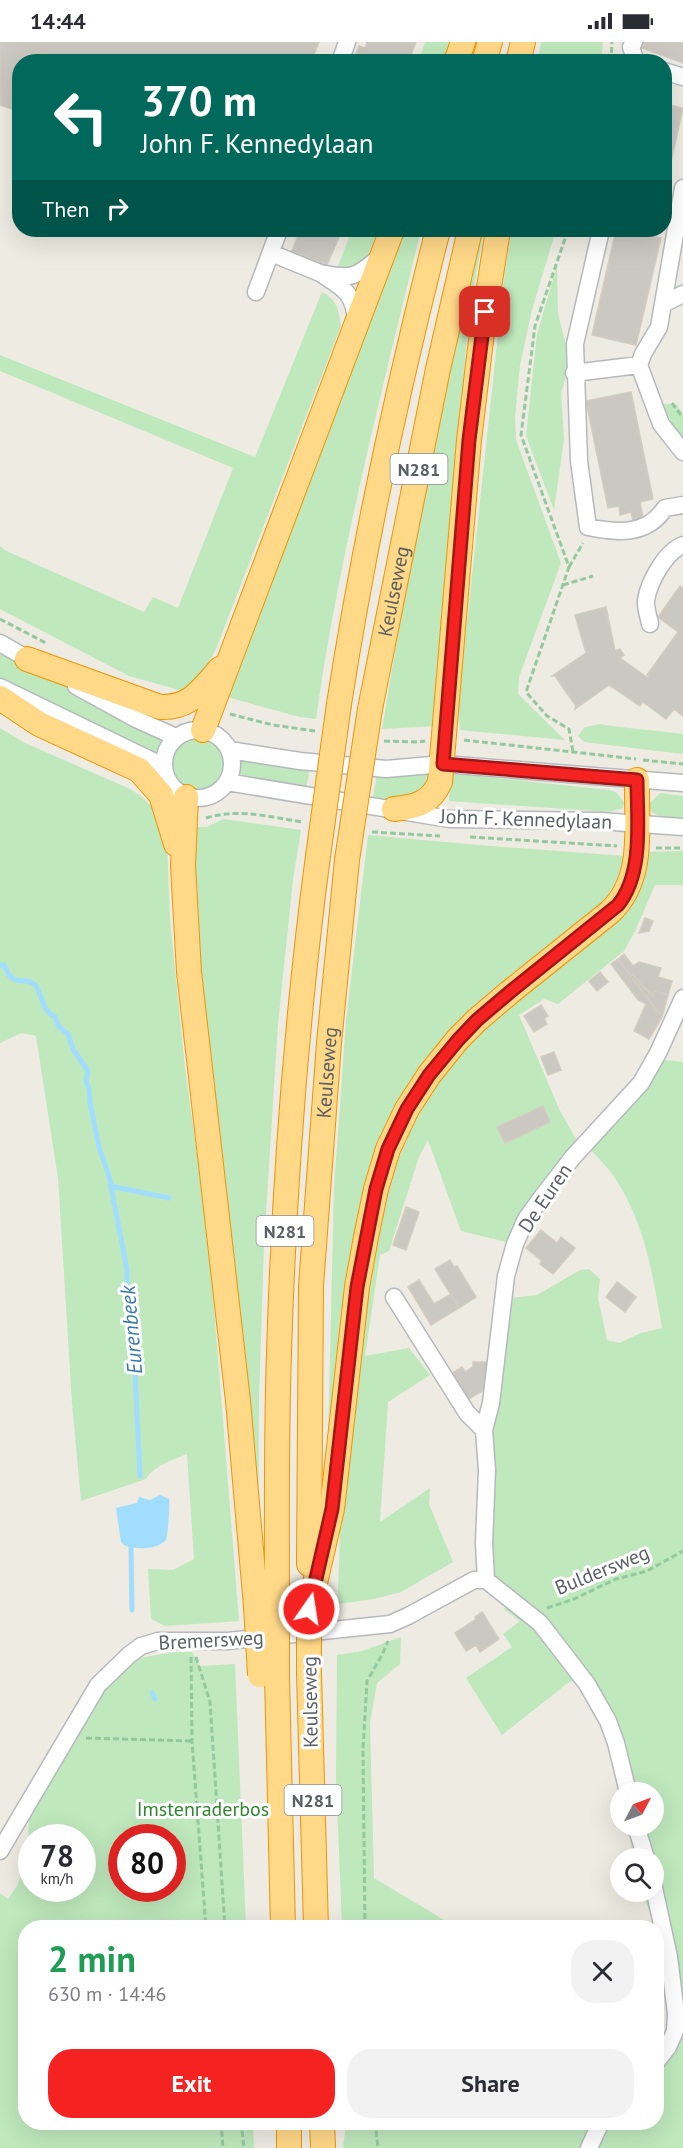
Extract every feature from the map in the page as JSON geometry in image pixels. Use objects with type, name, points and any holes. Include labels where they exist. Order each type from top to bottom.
[{"type":"highway","points":[[203,730],[389,237]]},
{"type":"highway","name":"Keulseweg","points":[[283,1920],[277,1722],[268,1675],[266,1607],[289,1138],[297,1041],[318,856],[339,704],[369,530],[401,380],[436,237]]},
{"type":"highway","name":"Keulseweg","points":[[316,1920],[309,1674],[311,1286],[329,1043],[347,860],[370,709],[438,369],[468,237]]},
{"type":"highway","name":"N281","points":[[394,809],[411,808],[426,801],[438,787],[443,764],[469,440],[482,332],[497,237]]},
{"type":"highway","points":[[27,659],[96,682],[146,703],[173,707],[188,701],[198,693],[231,656]]},
{"type":"highway","name":"N281","points":[[0,698],[39,724],[130,764],[148,778],[165,804],[183,866]]},
{"type":"highway","name":"N281","points":[[309,1609],[332,1509],[357,1287],[376,1189],[388,1149],[407,1109],[429,1075],[458,1040],[477,1020],[510,992],[618,905],[633,879],[637,780]]},
{"type":"highway","name":"N281","points":[[186,797],[183,866],[189,972],[238,1401],[266,1607]]},
{"type":"highway","points":[[288,2130],[289,2148]]},
{"type":"highway","points":[[322,2130],[323,2148]]},
{"type":"street","points":[[683,188],[659,327],[639,365],[661,424],[683,452]]},
{"type":"street","points":[[256,292],[277,237]]},
{"type":"street","points":[[599,237],[574,345],[579,461],[588,527],[611,532],[638,529],[659,518],[665,508],[683,505]]},
{"type":"street","points":[[271,253],[320,273],[344,278],[360,273],[382,254]]},
{"type":"street","points":[[320,273],[338,285],[353,300],[356,322]]},
{"type":"street","points":[[663,304],[683,294]]},
{"type":"street","points":[[574,373],[639,365]]},
{"type":"street","points":[[650,624],[645,602],[651,583],[669,553],[683,545]]},
{"type":"street","points":[[0,643],[136,718],[176,737]]},
{"type":"street","points":[[0,687],[163,766]]},
{"type":"street","points":[[203,730],[220,738],[229,750],[232,771],[223,788],[208,797],[196,799],[186,797],[176,791],[169,783],[163,766],[166,750],[176,737],[187,731],[203,730]]},
{"type":"street","points":[[229,750],[300,761],[386,769],[443,764],[683,783]]},
{"type":"street","name":"John F. Kennedylaan","points":[[227,782],[449,819],[683,826]]},
{"type":"street","name":"De Euren","points":[[486,1580],[484,1543],[487,1470],[484,1430],[491,1403],[506,1276],[516,1244],[526,1220],[542,1197],[573,1157],[640,1083],[658,1053],[683,998]]},
{"type":"street","points":[[394,1297],[466,1413],[484,1430]]},
{"type":"street","name":"Bremersweg","points":[[0,1851],[98,1685],[129,1655],[150,1642],[228,1641],[390,1624],[474,1580],[486,1580]]},
{"type":"street","points":[[486,1580],[540,1623],[587,1684],[602,1708],[616,1743],[625,1782]]},
{"type":"street","points":[[657,1902],[661,1920]]},
{"type":"street","points":[[664,1934],[676,2014],[675,2031],[664,2052]]},
{"type":"street","points":[[589,2148],[597,2130]]},
{"type":"path","points":[[566,237],[535,326],[521,435],[569,567]]},
{"type":"path","points":[[671,403],[683,418]]},
{"type":"path","points":[[573,752],[570,729],[546,716],[526,692],[569,567],[582,544],[598,529]]},
{"type":"path","points":[[563,585],[593,576]]},
{"type":"path","points":[[636,848],[683,848]]},
{"type":"path","name":"Buldersweg","points":[[531,1614],[574,1599],[616,1579],[647,1570],[683,1551]]},
{"type":"path","points":[[365,1920],[363,1749],[367,1681],[390,1636],[390,1624]]},
{"type":"path","points":[[191,1641],[192,1741],[205,1920]]},
{"type":"path","points":[[191,1641],[210,1702],[224,1920]]},
{"type":"path","points":[[68,1736],[94,1739],[192,1741]]},
{"type":"path","points":[[222,2130],[223,2148]]},
{"type":"path","points":[[242,2130],[244,2148]]},
{"type":"path","points":[[376,2130],[378,2148]]},
{"type":"green space","points":[[425,42],[453,42],[448,54],[421,54]]},
{"type":"green space","points":[[541,42],[603,42],[602,54],[539,54]]},
{"type":"green space","points":[[349,237],[375,237],[362,265],[336,271]]},
{"type":"green space","points":[[393,237],[419,237],[349,534],[316,719],[300,717],[223,696]]},
{"type":"green space","points":[[478,237],[483,237],[468,322],[437,726],[382,729],[416,525]]},
{"type":"green space","points":[[510,237],[554,237],[532,310],[520,365],[515,417],[516,440],[561,563],[519,677],[518,694],[565,740],[460,730],[458,706]]},
{"type":"green space","points":[[557,266],[558,314],[569,355],[561,393],[564,439],[554,510],[526,436],[537,334]]},
{"type":"green space","points":[[322,292],[331,298],[336,306],[341,326],[216,649],[198,683],[186,692],[129,676],[0,609],[0,546],[6,551],[144,612],[153,597],[178,608],[233,468],[0,371],[0,355],[255,457]]},
{"type":"green space","points":[[662,404],[676,404],[683,414],[683,441],[675,430]]},
{"type":"green space","points":[[0,652],[165,739],[159,755],[0,681]]},
{"type":"green space","points":[[600,724],[683,734],[683,754],[584,742],[578,736],[585,727]]},
{"type":"green space","points":[[0,728],[25,743],[128,788],[141,796],[159,814],[167,841],[170,920],[185,1068],[213,1295],[239,1621],[165,1626],[151,1619],[148,1569],[173,1570],[194,1559],[187,1454],[159,1467],[146,1479],[81,1501],[72,1403],[58,1178],[36,1036],[21,1033],[0,1043]]},
{"type":"green space","points":[[197,738],[207,740],[215,746],[221,754],[223,764],[221,774],[215,782],[207,788],[197,790],[187,788],[179,782],[173,774],[171,764],[173,754],[179,746],[187,740]]},
{"type":"green space","points":[[238,757],[310,768],[306,789],[236,776]]},
{"type":"green space","points":[[433,770],[432,783],[400,802],[373,797],[377,774]]},
{"type":"green space","points":[[450,773],[609,790],[616,792],[624,802],[623,808],[609,812],[449,801]]},
{"type":"green space","points":[[660,793],[683,796],[683,817],[661,816],[650,810],[650,803]]},
{"type":"green space","points":[[223,819],[301,830],[293,879],[278,1024],[264,1245],[259,1398],[258,1568],[207,1113],[193,827],[207,827]]},
{"type":"green space","points":[[368,835],[625,856],[615,890],[601,906],[545,951],[514,972],[447,1034],[397,1115],[327,1483],[334,1188],[346,1021]]},
{"type":"green space","points":[[683,851],[683,885],[655,885],[624,951],[558,1004],[544,999],[519,1015],[560,1111],[577,1141],[538,1189],[506,1242],[461,1231],[428,1140],[419,1157],[389,1251],[380,1255],[365,1356],[409,1348],[430,1375],[388,1402],[380,1522],[430,1488],[429,1504],[453,1562],[401,1592],[339,1604],[341,1508],[372,1251],[395,1159],[416,1114],[451,1061],[472,1035],[611,920],[644,852]]},
{"type":"green space","points":[[660,1057],[665,1060],[683,1062],[683,2148],[343,2148],[345,2130],[664,2130],[664,2040],[671,2030],[664,1991],[664,1920],[652,1920],[646,1902],[664,1902],[664,1848],[631,1848],[630,1836],[664,1836],[664,1782],[618,1782],[604,1728],[577,1680],[569,1682],[502,1735],[466,1678],[512,1647],[503,1634],[520,1621],[504,1609],[513,1595],[494,1579],[488,1546],[493,1387],[501,1299],[537,1295],[580,1270],[589,1269],[600,1279],[598,1298],[607,1340],[619,1343],[641,1333],[662,1328],[641,1232],[625,1195],[605,1165],[587,1146]]},
{"type":"green space","points":[[401,1637],[400,1664],[377,1683],[370,1723],[374,1878],[444,1920],[342,1920],[336,1778],[337,1655],[362,1651]]},
{"type":"green space","name":"Imstenraderbos","points":[[174,1652],[192,1652],[200,1666],[235,1664],[246,1920],[18,1920],[18,2130],[253,2130],[254,2148],[0,2148],[0,1893],[8,1899],[18,1884],[18,1902],[96,1902],[96,1824],[29,1824],[29,1816],[97,1695],[133,1659]]},
{"type":"water","points":[[160,1495],[169,1499],[166,1540],[157,1546],[146,1548],[124,1545],[121,1542],[116,1508],[137,1503],[139,1497],[150,1500]]},
{"type":"building","points":[[0,42],[319,42],[314,54],[12,54],[12,109],[0,105]]},
{"type":"building","points":[[367,42],[416,42],[411,54],[356,54],[359,46],[365,48]]},
{"type":"building","points":[[644,42],[683,42],[683,63],[672,59],[672,54],[658,54],[642,48]]},
{"type":"building","points":[[672,106],[683,108],[672,157]]},
{"type":"building","points":[[297,237],[339,237],[327,265],[292,251]]},
{"type":"building","points":[[614,237],[661,238],[636,345],[592,335]]},
{"type":"building","points":[[631,392],[653,499],[640,502],[643,518],[633,520],[631,512],[620,515],[619,506],[608,508],[586,401]]},
{"type":"building","points":[[680,586],[683,588],[683,716],[674,709],[666,719],[643,702],[640,706],[609,685],[575,709],[576,706],[555,676],[552,676],[586,653],[575,615],[606,607],[615,651],[620,649],[624,655],[620,658],[648,678],[647,675],[678,632],[658,617]]},
{"type":"building","points":[[645,918],[653,921],[649,931],[639,933]]},
{"type":"building","points":[[624,954],[633,966],[639,962],[661,968],[658,977],[672,981],[668,995],[654,991],[653,996],[645,989],[618,959]]},
{"type":"building","points":[[618,959],[630,975],[633,975],[653,996],[654,991],[668,995],[662,1017],[633,979],[626,984],[611,964]]},
{"type":"building","points":[[600,972],[608,982],[597,991],[589,981]]},
{"type":"building","points":[[633,979],[662,1017],[649,1039],[634,1031],[646,1004],[638,1000],[626,984]]},
{"type":"building","points":[[541,1005],[548,1016],[544,1019],[547,1024],[534,1032],[524,1016]]},
{"type":"building","points":[[554,1052],[561,1070],[548,1075],[541,1057]]},
{"type":"building","points":[[543,1106],[550,1122],[505,1143],[497,1127]]},
{"type":"building","points":[[406,1207],[419,1212],[406,1250],[393,1245]]},
{"type":"building","points":[[541,1230],[557,1243],[561,1237],[575,1248],[553,1274],[540,1264],[542,1261],[526,1248]]},
{"type":"building","points":[[450,1260],[454,1267],[457,1266],[476,1297],[459,1308],[435,1269]]},
{"type":"building","points":[[419,1280],[434,1304],[451,1294],[459,1308],[431,1325],[408,1287]]},
{"type":"building","points":[[617,1282],[636,1297],[625,1312],[606,1297]]},
{"type":"building","points":[[473,1362],[490,1362],[489,1387],[467,1400],[451,1374],[462,1367],[465,1372],[473,1367]]},
{"type":"building","points":[[482,1612],[499,1639],[480,1652],[476,1645],[466,1651],[455,1633],[476,1619],[475,1617]]},
{"type":"waterway","name":"Eurenbeek","points":[[0,965],[4,965],[9,975],[17,981],[30,982],[36,986],[45,1007],[55,1017],[59,1027],[68,1034],[73,1049],[88,1071],[86,1082],[89,1088],[90,1103],[99,1147],[109,1176],[127,1270],[127,1301],[133,1332],[140,1476]]},
{"type":"waterway","name":"Eurenbeek","points":[[110,1186],[169,1198]]},
{"type":"waterway","name":"Eurenbeek","points":[[132,1610],[131,1547],[133,1543]]},
{"type":"waterway","name":"Eurenbeek","points":[[152,1693],[155,1699]]},
{"type":"route","points":[[309,1609],[332,1509],[357,1287],[376,1189],[388,1149],[407,1109],[444,1054],[494,1005],[618,905],[633,879],[635,867],[637,780],[443,764],[469,440],[485,312]]}]
